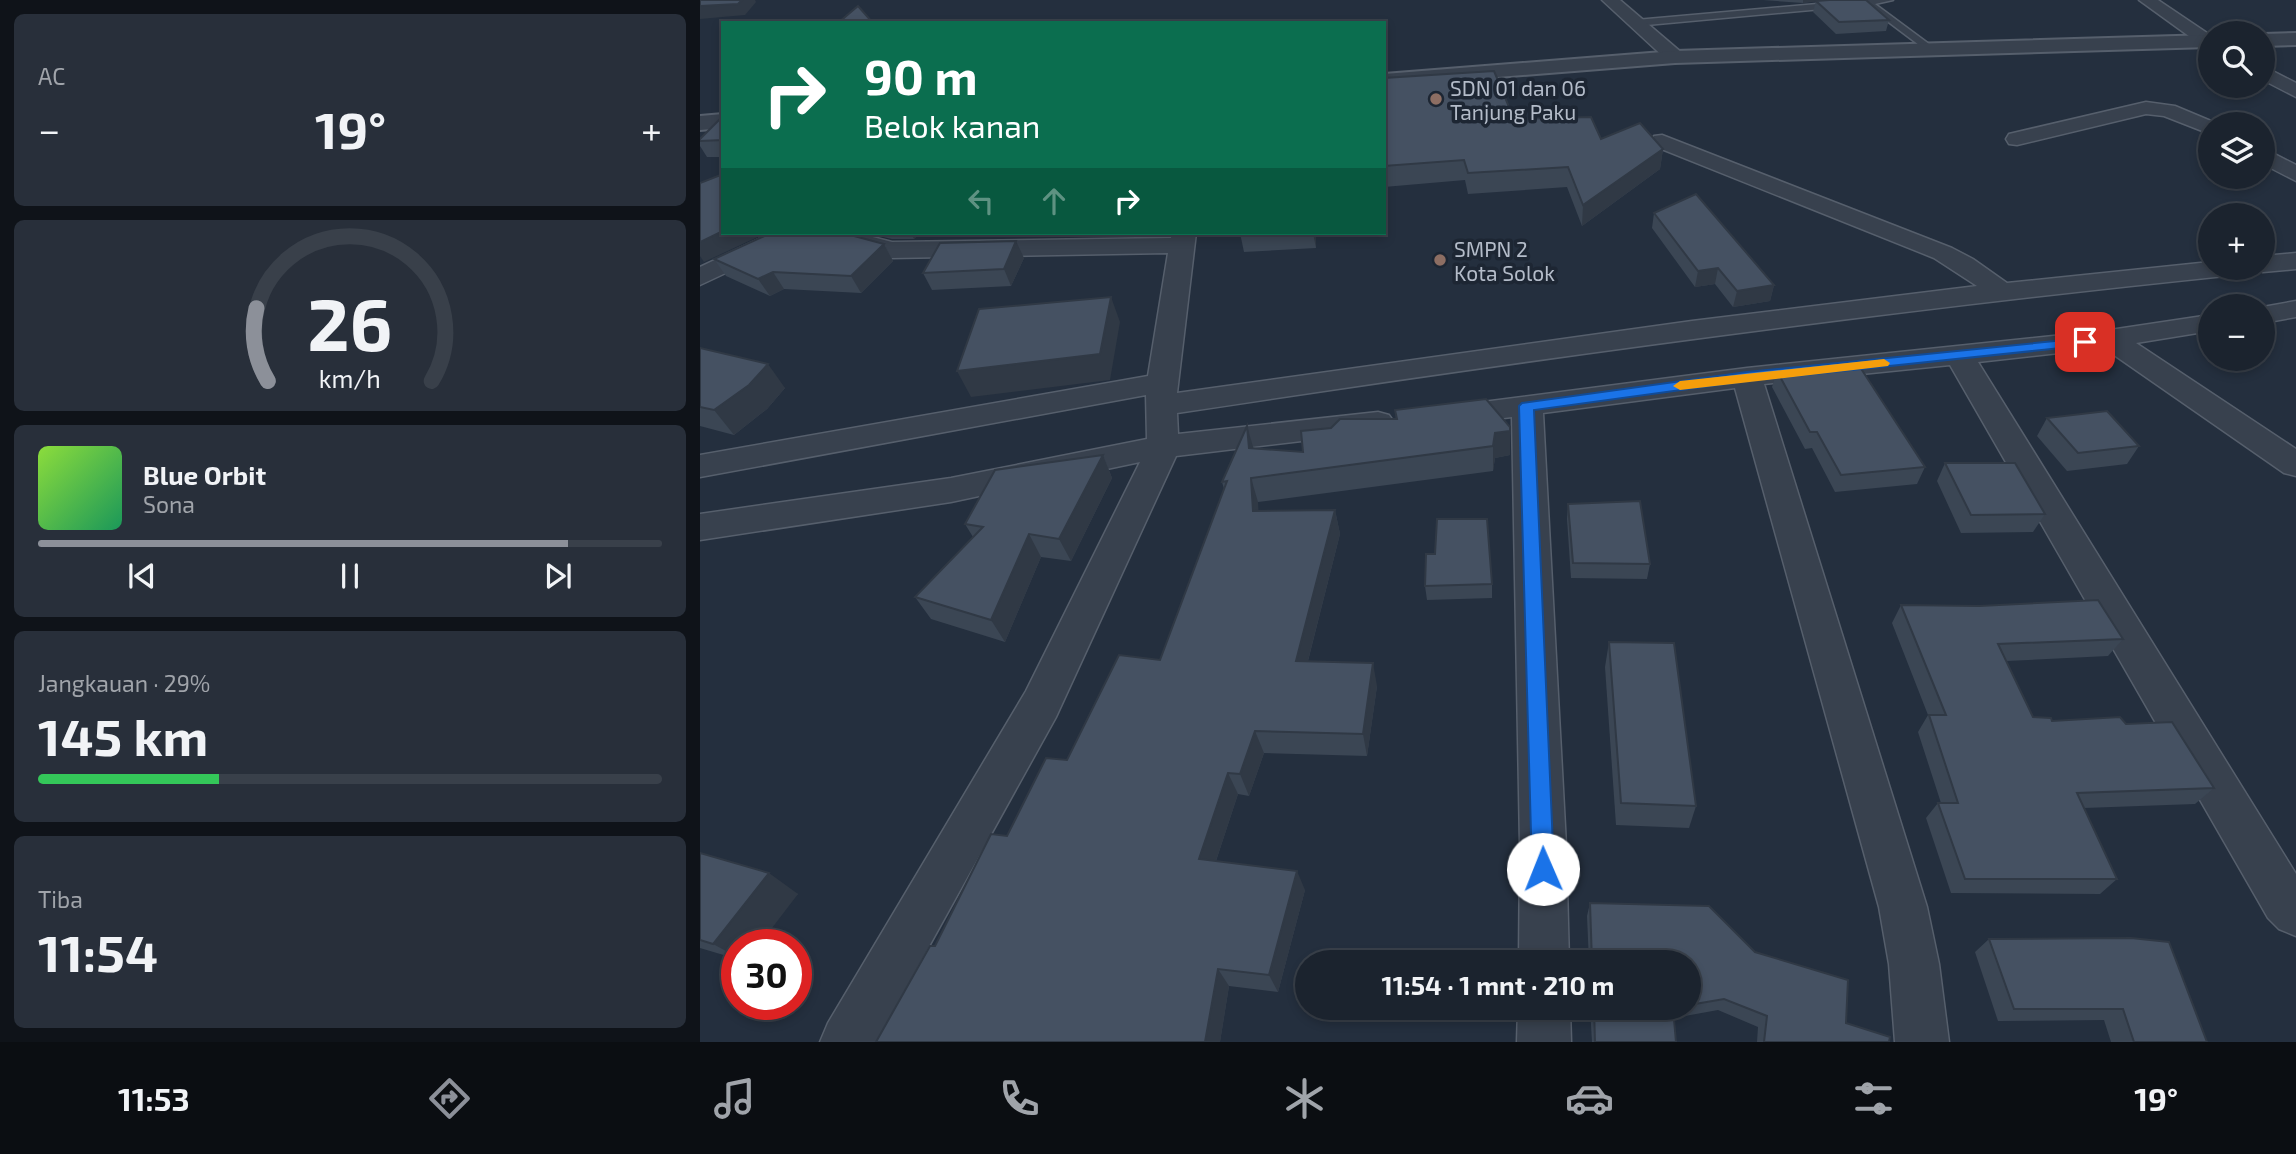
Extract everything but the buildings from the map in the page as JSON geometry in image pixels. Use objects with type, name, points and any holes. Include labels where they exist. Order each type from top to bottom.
[{"type":"street","points":[[1610,0],[1675,57]]},
{"type":"street","points":[[2147,0],[2198,35]]},
{"type":"street","points":[[2275,40],[2296,39]]},
{"type":"street","points":[[1386,80],[1675,57],[2198,42]]},
{"type":"street","points":[[2275,79],[2296,91]]},
{"type":"street","points":[[2017,139],[2146,107],[2168,110],[2198,123]]},
{"type":"street","points":[[700,123],[721,121]]},
{"type":"street","points":[[1662,141],[1955,259],[1998,289]]},
{"type":"street","points":[[2275,162],[2296,174]]},
{"type":"street","points":[[700,277],[787,235]]},
{"type":"street","points":[[837,235],[891,250],[1182,239],[1162,394],[1164,446],[1041,705],[847,1042]]},
{"type":"street","points":[[2275,263],[2296,261]]},
{"type":"street","points":[[700,466],[1162,394],[1436,364],[1998,289],[2198,270]]},
{"type":"street","points":[[2275,313],[2296,309]]},
{"type":"street","points":[[700,527],[951,490],[1164,446],[1527,406],[1747,377],[2110,339],[2198,325]]},
{"type":"street","points":[[2110,339],[2296,465]]},
{"type":"street","points":[[1960,356],[2284,901],[2296,912]]},
{"type":"street","points":[[1747,377],[1903,907],[1914,964],[1922,1042]]},
{"type":"street","points":[[1527,406],[1543,845],[1544,950]]},
{"type":"street","points":[[1544,1020],[1544,1042]]},
{"type":"lane","points":[[1636,23],[1889,0]]},
{"type":"lane","points":[[1868,3],[1930,49]]},
{"type":"slow traffic","points":[[1680,386],[1884,363]]},
{"type":"place","name":"SDN 01 dan 06 Tanjung Paku","points":[[1436,99]]},
{"type":"place","name":"SMPN 2 Kota Solok","points":[[1440,260]]},
{"type":"route","points":[[1543,869],[1527,406],[1747,377],[2085,342]]}]
